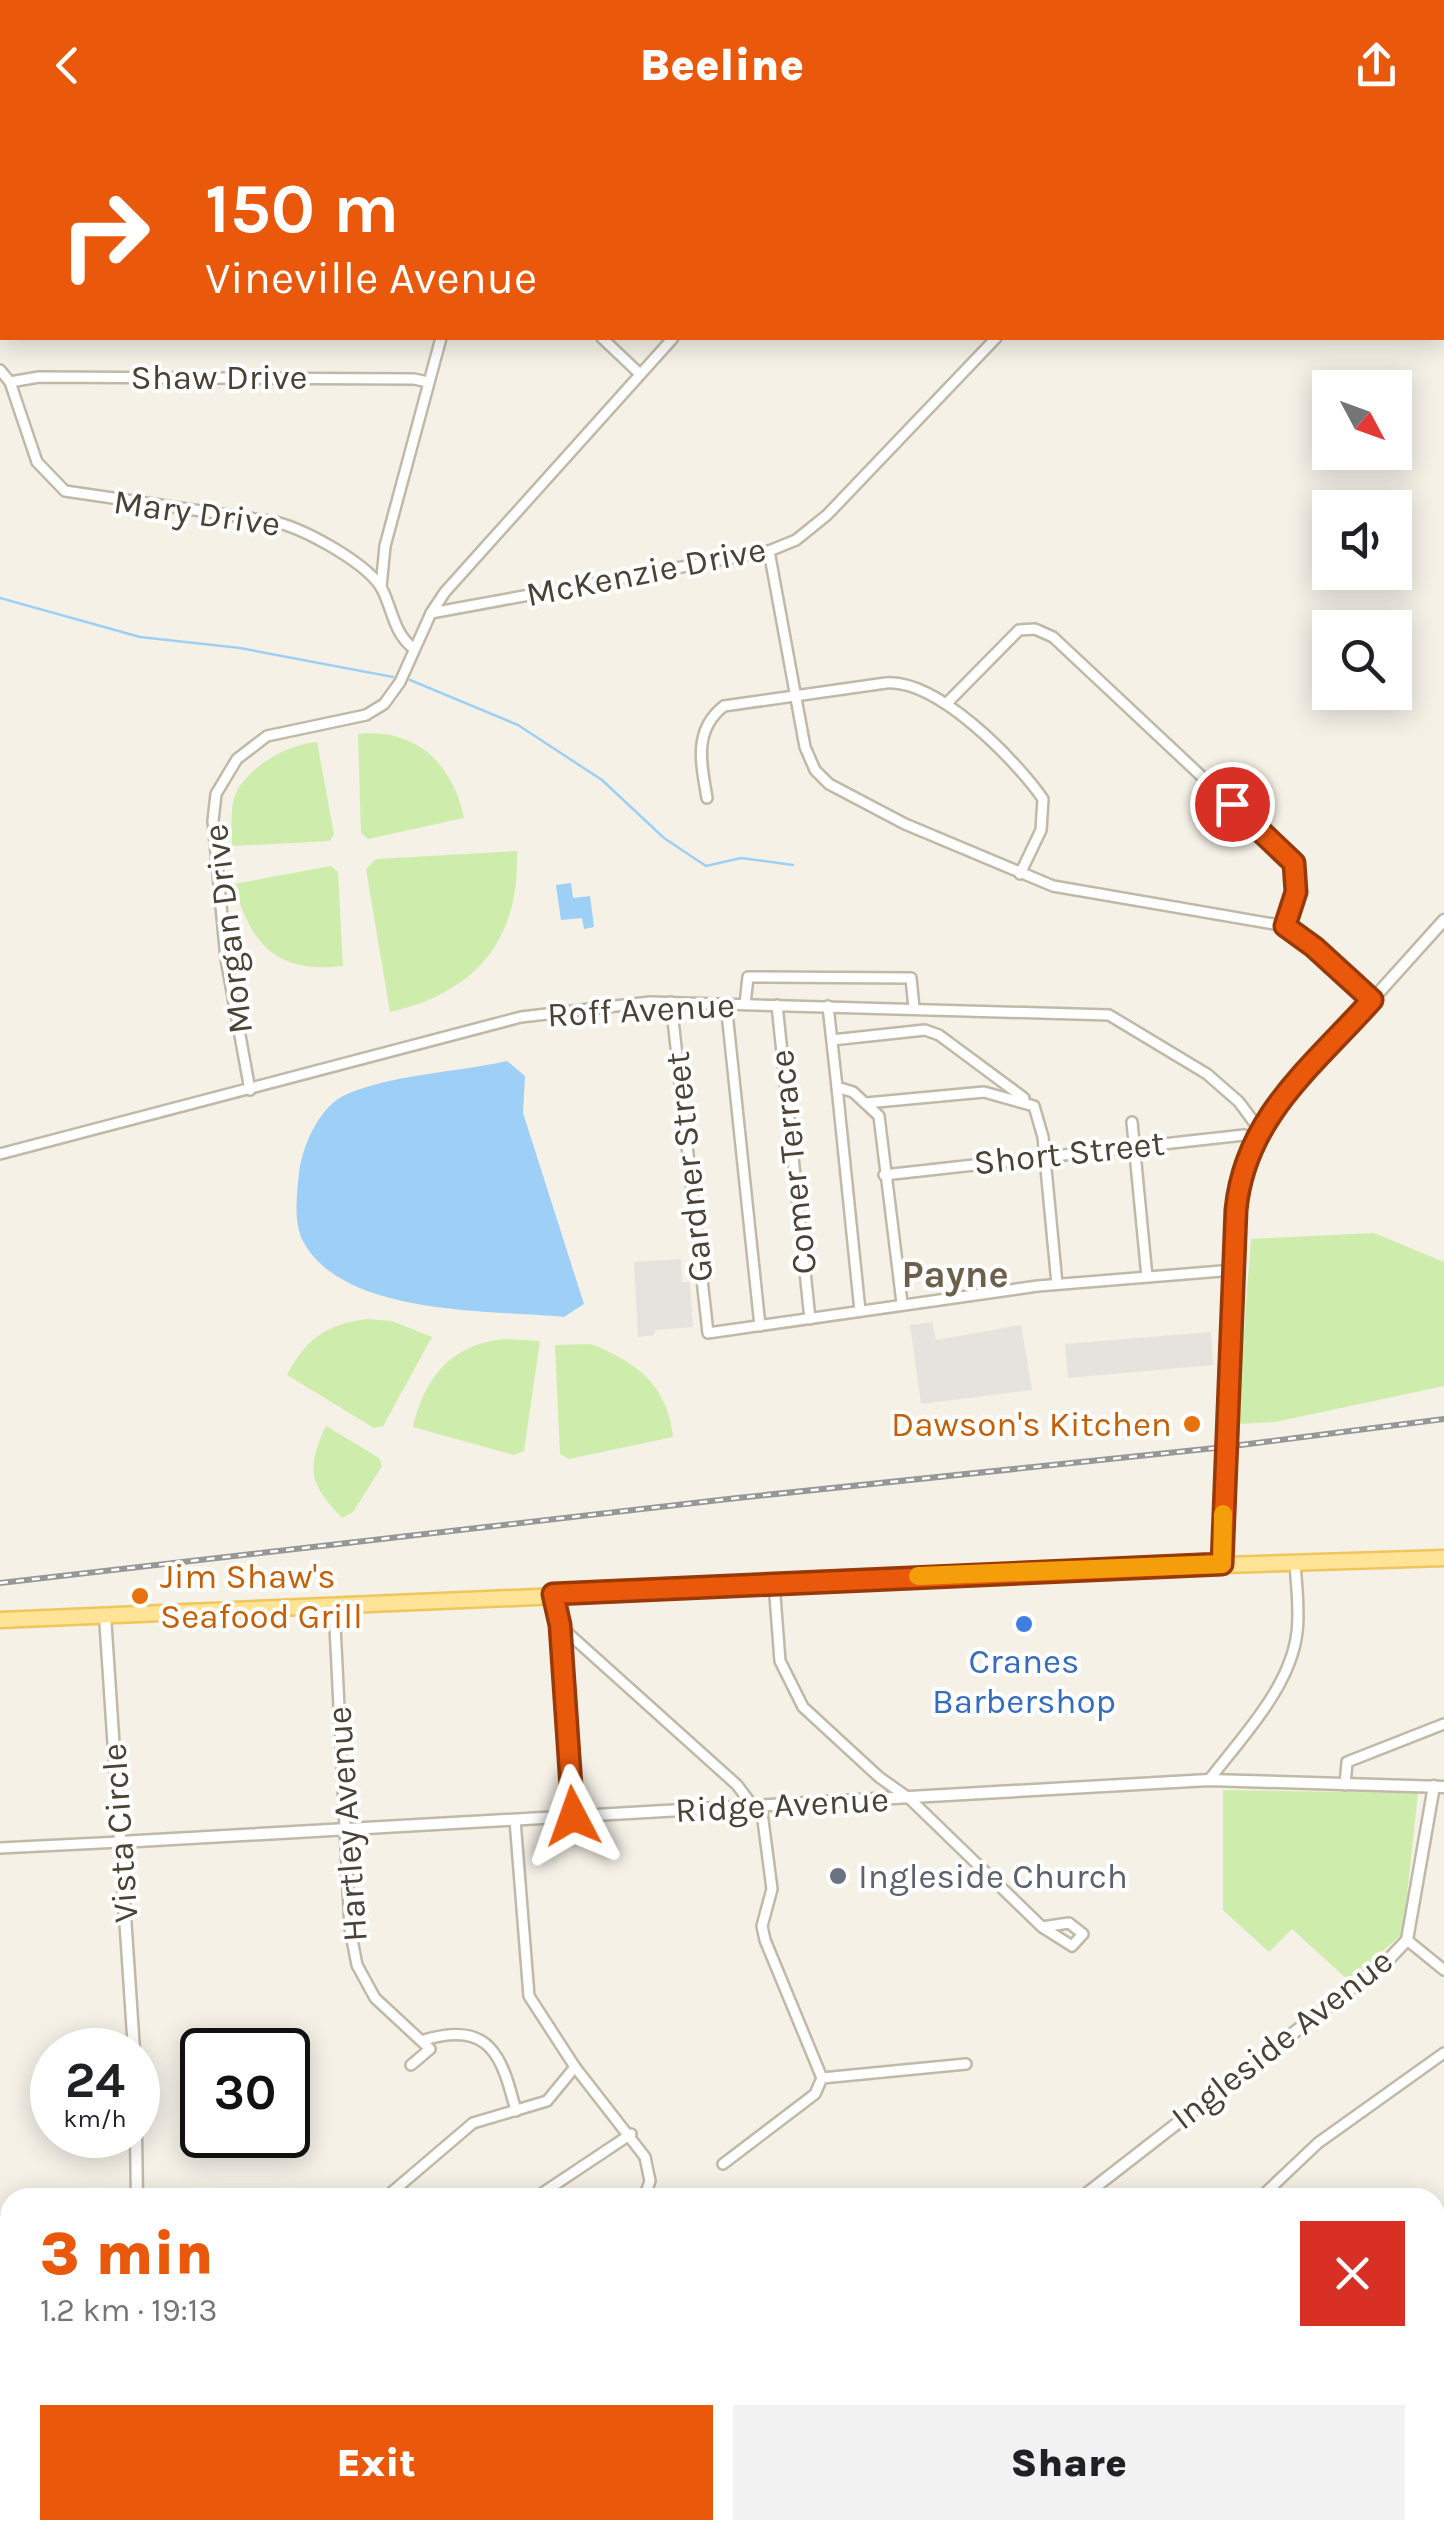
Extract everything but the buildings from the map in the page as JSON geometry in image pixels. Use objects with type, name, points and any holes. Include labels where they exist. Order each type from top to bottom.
[{"type":"main road","points":[[0,1620],[674,1591],[774,1582],[1444,1558]]},
{"type":"street","points":[[381,586],[385,546],[439,340]]},
{"type":"street","points":[[604,340],[640,374]]},
{"type":"street","points":[[413,648],[431,613],[671,340]]},
{"type":"street","name":"McKenzie Drive","points":[[431,613],[769,551],[796,540],[827,515],[994,340]]},
{"type":"street","name":"Mary Drive","points":[[0,370],[10,382],[37,462],[65,492],[294,526],[328,543],[381,586],[397,630],[413,648]]},
{"type":"street","name":"Shaw Drive","points":[[10,382],[39,377],[414,378],[428,382]]},
{"type":"street","points":[[769,551],[809,759],[829,784],[905,824],[1020,874],[1075,893],[1285,926],[1372,1000]]},
{"type":"street","points":[[946,703],[1019,630],[1035,629],[1052,637],[1294,863],[1296,892],[1285,926]]},
{"type":"street","name":"Morgan Drive","points":[[250,1090],[226,959],[213,821],[216,794],[237,759],[266,736],[376,710],[400,682],[413,648]]},
{"type":"street","points":[[707,798],[700,746],[710,719],[735,702],[896,682],[928,690],[946,703],[1043,799],[1040,830],[1020,874]]},
{"type":"street","points":[[1222,1564],[1239,1178],[1256,1134],[1444,920]]},
{"type":"street","points":[[745,1004],[748,977],[911,978],[914,1008]]},
{"type":"street","name":"Roff Avenue","points":[[0,1154],[537,1014],[671,1002],[1109,1015],[1157,1040],[1207,1074],[1239,1102],[1256,1134]]},
{"type":"street","name":"Gardner Street","points":[[671,1002],[708,1333],[760,1326]]},
{"type":"street","points":[[726,1003],[760,1326],[1057,1284],[1234,1270]]},
{"type":"street","name":"Comer Terrace","points":[[777,1004],[810,1319]]},
{"type":"street","points":[[828,1006],[860,1311]]},
{"type":"street","points":[[832,1040],[925,1030],[940,1035],[1034,1106],[1038,1111],[1057,1284]]},
{"type":"street","points":[[836,1087],[854,1092],[878,1116],[902,1303]]},
{"type":"street","points":[[866,1103],[984,1092],[1034,1106]]},
{"type":"street","points":[[1132,1122],[1148,1277]]},
{"type":"street","name":"Short Street","points":[[884,1175],[1256,1134]]},
{"type":"street","points":[[1208,1780],[1266,1704],[1288,1662],[1298,1630],[1295,1561]]},
{"type":"street","points":[[774,1582],[778,1654],[788,1682],[807,1710],[910,1798],[1042,1927]]},
{"type":"street","points":[[553,1594],[560,1625],[573,1816]]},
{"type":"street","name":"Hartley Avenue","points":[[334,1606],[343,1828],[356,1965],[376,1998],[424,2040]]},
{"type":"street","name":"Vista Circle","points":[[104,1616],[133,2028]]},
{"type":"street","points":[[560,1625],[756,1805],[772,1890],[762,1926],[764,1940],[822,2078],[814,2094],[722,2164]]},
{"type":"street","points":[[1345,1785],[1347,1762],[1444,1724]]},
{"type":"street","name":"Ridge Avenue","points":[[0,1848],[1208,1780],[1439,1786]]},
{"type":"street","name":"Ingleside Avenue","points":[[1094,2188],[1390,1958],[1407,1940],[1439,1786]]},
{"type":"street","points":[[514,1820],[529,1996],[575,2067],[631,2134],[648,2164],[646,2188]]},
{"type":"street","points":[[1407,1940],[1444,1970]]},
{"type":"street","points":[[411,2065],[430,2049],[424,2040],[457,2034],[496,2051],[504,2062],[516,2112]]},
{"type":"street","points":[[1271,2188],[1318,2143],[1444,2053]]},
{"type":"street","points":[[822,2078],[966,2064]]},
{"type":"street","points":[[397,2188],[466,2128],[490,2116],[547,2101],[575,2067]]},
{"type":"street","points":[[550,2188],[631,2134]]},
{"type":"street","points":[[136,2158],[137,2188]]},
{"type":"green space","points":[[358,734],[397,737],[429,754],[451,781],[464,818],[368,839],[361,833]]},
{"type":"green space","points":[[317,742],[334,834],[330,841],[232,846],[234,798],[247,777],[293,747]]},
{"type":"green space","points":[[517,851],[511,911],[487,957],[447,991],[390,1012],[366,869],[376,859]]},
{"type":"green space","points":[[331,866],[338,872],[343,966],[320,967],[284,960],[270,951],[249,924],[234,884]]},
{"type":"green space","points":[[1374,1233],[1444,1262],[1444,1386],[1275,1422],[1237,1424],[1251,1239]]},
{"type":"green space","points":[[368,1319],[392,1321],[432,1337],[383,1426],[374,1428],[287,1375],[302,1351],[319,1335]]},
{"type":"green space","points":[[505,1339],[540,1341],[524,1451],[514,1455],[413,1427],[424,1393],[443,1366],[469,1348]]},
{"type":"green space","points":[[591,1344],[623,1359],[647,1378],[664,1403],[673,1437],[569,1459],[560,1454],[555,1345]]},
{"type":"green space","points":[[326,1426],[379,1458],[382,1466],[353,1512],[342,1518],[317,1486],[314,1476],[315,1454]]},
{"type":"green space","points":[[1223,1790],[1418,1793],[1403,1933],[1349,1981],[1292,1929],[1269,1952],[1223,1910]]},
{"type":"shaded area","points":[[681,1259],[682,1282],[690,1282],[693,1327],[655,1330],[654,1335],[638,1337],[634,1262]]},
{"type":"shaded area","points":[[932,1322],[936,1340],[1021,1325],[1032,1390],[921,1404],[910,1325]]},
{"type":"shaded area","points":[[1211,1332],[1213,1365],[1068,1378],[1065,1344]]},
{"type":"water","points":[[571,883],[573,898],[590,896],[594,927],[584,929],[582,918],[561,920],[556,885]]},
{"type":"water","points":[[507,1061],[525,1076],[523,1113],[584,1304],[564,1317],[459,1310],[383,1296],[350,1284],[322,1266],[303,1241],[296,1207],[304,1152],[326,1109],[343,1096],[380,1083]]},
{"type":"waterway","points":[[0,598],[140,637],[240,648],[393,677]]},
{"type":"waterway","points":[[410,680],[518,725],[602,780],[664,838],[706,866],[741,858],[793,865]]},
{"type":"railway","points":[[0,1583],[737,1498],[1225,1447],[1444,1419]]},
{"type":"slow traffic","points":[[918,1576],[1222,1564],[1223,1514]]},
{"type":"place","name":"Dawson's Kitchen","points":[[1192,1424]]},
{"type":"place","name":"Jim Shaw's Seafood Grill","points":[[140,1596]]},
{"type":"place","name":"Cranes Barbershop","points":[[1024,1624]]},
{"type":"place","name":"Ingleside Church","points":[[838,1876]]},
{"type":"district","name":"Payne","points":[[955,1274]]},
{"type":"route","points":[[573,1816],[560,1625],[553,1594],[1222,1564],[1236,1210],[1242,1166],[1251,1142],[1266,1120],[1372,1000],[1285,926],[1296,892],[1298,877],[1294,863],[1232,804]]}]
